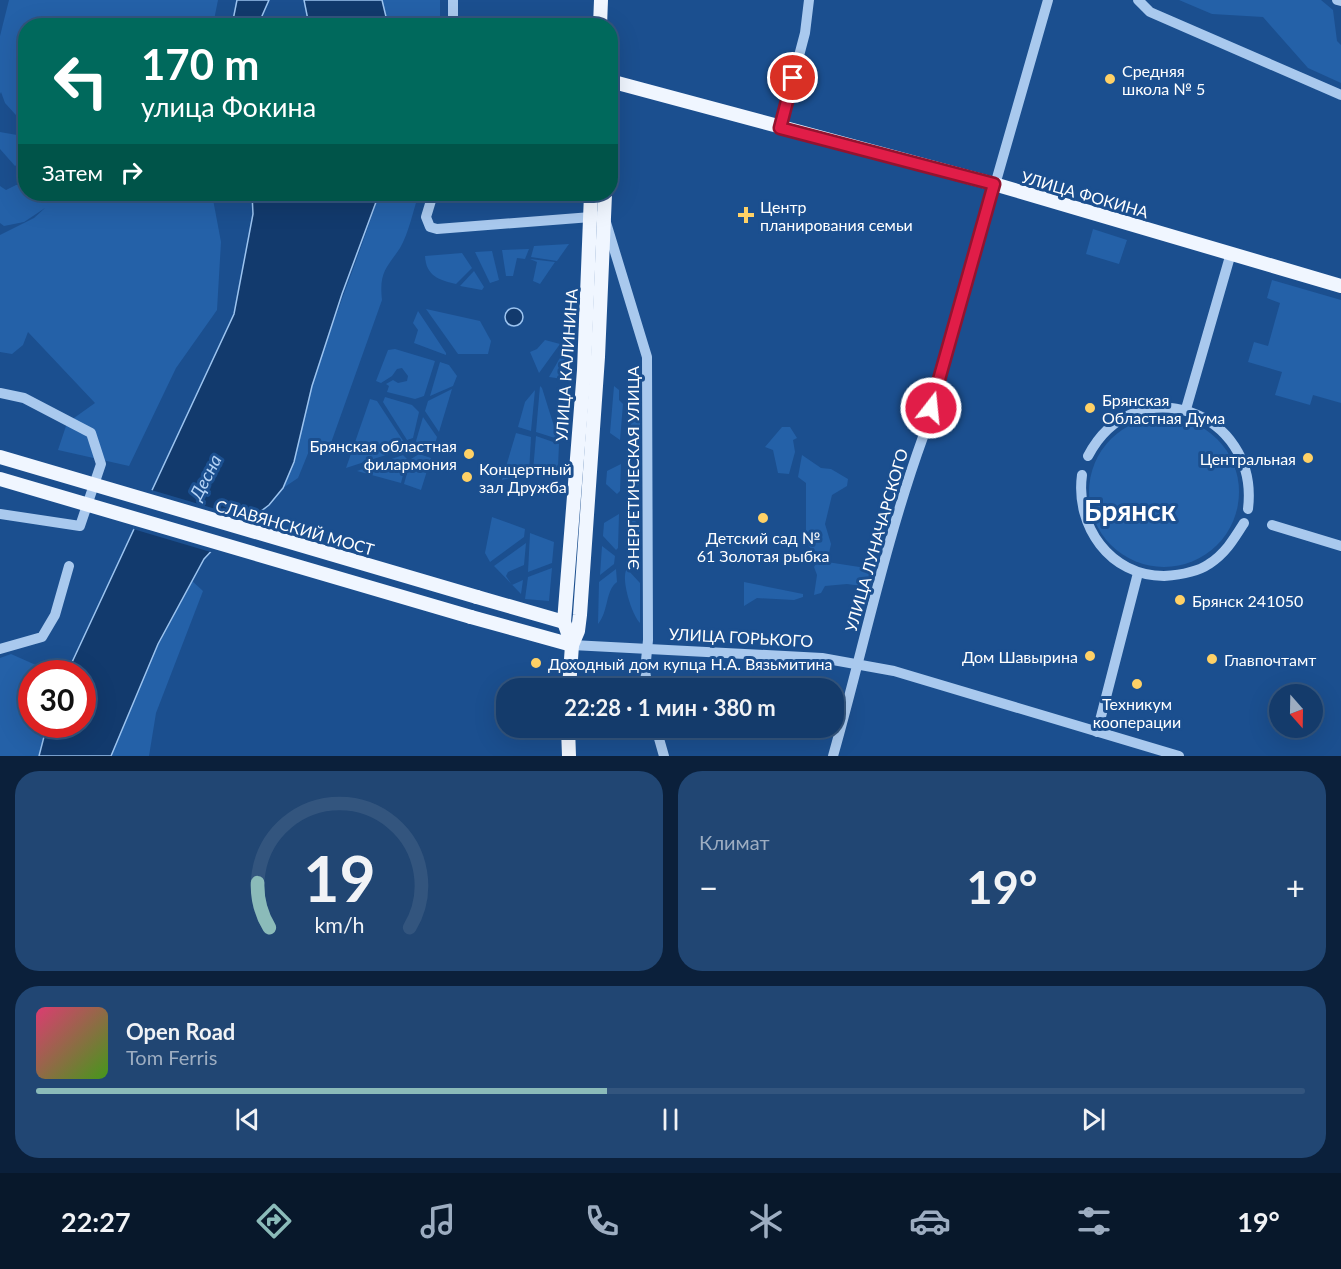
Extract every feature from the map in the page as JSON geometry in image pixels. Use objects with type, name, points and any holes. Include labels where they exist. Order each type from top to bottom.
[{"type":"main road","points":[[600,18],[601,0]]},
{"type":"main road","name":"УЛИЦА ФОКИНА","points":[[618,83],[994,184],[1341,286]]},
{"type":"main road","name":"УЛИЦА КАЛИНИНА","points":[[570,678],[572,645],[578,631],[580,615],[598,357],[598,217],[593,201]]},
{"type":"main road","name":"УЛИЦА КАЛИНИНА","points":[[572,645],[564,622],[598,217],[603,201]]},
{"type":"main road","name":"СЛАВЯНСКИЙ МОСТ","points":[[0,457],[564,622]]},
{"type":"main road","name":"УЛИЦА ГОРЬКОГО","points":[[0,479],[471,618],[572,645]]},
{"type":"main road","points":[[568,738],[569,756]]},
{"type":"street","points":[[453,0],[453,18]]},
{"type":"street","points":[[780,128],[805,33],[809,0]]},
{"type":"street","points":[[931,408],[1048,0]]},
{"type":"street","points":[[1138,0],[1150,12],[1341,95]]},
{"type":"street","points":[[431,201],[426,217],[430,227],[437,229],[598,217]]},
{"type":"street","name":"ЭНЕРГЕТИЧЕСКАЯ УЛИЦА","points":[[598,217],[647,357],[646,678]]},
{"type":"street","points":[[1186,410],[1231,253]]},
{"type":"street","points":[[0,393],[24,398],[91,433],[100,464],[80,526],[0,514]]},
{"type":"street","points":[[1088,456],[1109,428],[1132,414],[1158,407],[1186,410],[1212,421],[1233,441],[1246,466],[1250,495],[1248,509]]},
{"type":"street","name":"УЛИЦА ЛУНАЧАРСКОГО","points":[[833,756],[888,540],[922,437]]},
{"type":"street","points":[[1082,475],[1081,502],[1088,528],[1104,551],[1138,573],[1152,576],[1180,575],[1207,565],[1230,547],[1244,523]]},
{"type":"street","points":[[1272,525],[1341,546]]},
{"type":"street","points":[[0,649],[42,637],[55,615],[69,566]]},
{"type":"street","points":[[1097,732],[1138,573]]},
{"type":"street","name":"УЛИЦА ГОРЬКОГО","points":[[572,645],[822,658],[894,671],[1179,756]]},
{"type":"street","points":[[659,738],[664,756]]},
{"type":"shaded area","points":[[9,0],[218,0],[214,18],[18,18],[18,117],[5,103],[1,92],[0,94],[0,36]]},
{"type":"shaded area","points":[[382,0],[440,0],[440,18],[386,18]]},
{"type":"shaded area","points":[[1179,0],[1321,0],[1333,10],[1337,41],[1341,45],[1341,83],[1308,68],[1263,17],[1212,14]]},
{"type":"shaded area","points":[[0,132],[17,135],[18,164],[15,166],[0,149]]},
{"type":"shaded area","points":[[18,185],[18,201],[213,201],[221,242],[217,310],[176,368],[129,466],[58,450],[67,423],[95,403],[28,332],[23,345],[12,354],[0,352],[0,235],[34,218],[45,208],[24,222],[4,226],[0,223],[0,186],[6,190]]},
{"type":"shaded area","points":[[377,201],[417,201],[403,242],[387,266],[383,277],[382,300],[327,454],[309,451],[298,478],[283,488],[320,362]]},
{"type":"shaded area","points":[[1093,229],[1127,240],[1119,264],[1086,254]]},
{"type":"shaded area","points":[[569,244],[557,261],[531,257],[534,246]]},
{"type":"shaded area","points":[[529,249],[525,259],[517,258],[513,276],[506,276],[502,250]]},
{"type":"shaded area","points":[[492,251],[499,280],[490,283],[475,252]]},
{"type":"shaded area","points":[[462,253],[472,268],[456,284],[434,276],[426,263],[425,256]]},
{"type":"shaded area","points":[[530,259],[555,262],[540,284],[533,281],[537,262]]},
{"type":"shaded area","points":[[474,271],[484,287],[482,290],[460,286]]},
{"type":"shaded area","points":[[1272,280],[1341,300],[1341,403],[1313,395],[1310,405],[1275,395],[1282,372],[1248,362],[1254,342],[1268,346],[1280,303],[1267,298]]},
{"type":"shaded area","points":[[426,309],[480,321],[491,341],[488,354],[458,354]]},
{"type":"shaded area","points":[[418,311],[446,355],[414,343],[418,330],[413,323]]},
{"type":"shaded area","points":[[545,340],[560,344],[539,373],[530,352],[537,349]]},
{"type":"shaded area","points":[[395,349],[435,361],[424,396],[415,399],[387,392],[389,386],[386,384],[393,380],[398,383],[407,381],[408,376],[402,368],[397,369],[392,376],[381,383],[376,381],[388,350]]},
{"type":"shaded area","points":[[561,356],[565,356],[563,379],[549,377]]},
{"type":"shaded area","points":[[440,362],[449,365],[457,376],[453,386],[430,396]]},
{"type":"shaded area","points":[[640,385],[640,433],[633,443],[630,441],[632,403],[635,388]]},
{"type":"shaded area","points":[[540,386],[542,388],[558,439],[536,432]]},
{"type":"shaded area","points":[[614,386],[619,390],[619,400],[623,404],[620,440],[610,433]]},
{"type":"shaded area","points":[[452,389],[439,432],[425,411],[428,401]]},
{"type":"shaded area","points":[[535,390],[531,431],[518,427],[525,402]]},
{"type":"shaded area","points":[[385,397],[412,405],[419,412],[413,438],[407,440],[383,402]]},
{"type":"shaded area","points":[[370,399],[377,401],[404,442],[401,450],[346,468]]},
{"type":"shaded area","points":[[423,417],[437,437],[433,452],[420,449],[416,441]]},
{"type":"shaded area","points":[[1164,417],[1193,423],[1217,439],[1233,463],[1239,492],[1233,521],[1217,545],[1193,561],[1164,567],[1135,561],[1111,545],[1095,521],[1089,492],[1095,463],[1111,439],[1135,423]]},
{"type":"shaded area","points":[[782,427],[790,427],[797,438],[793,440],[795,452],[789,474],[778,473],[773,450],[765,447]]},
{"type":"shaded area","points":[[516,433],[531,437],[529,473],[502,480]]},
{"type":"shaded area","points":[[536,436],[559,444],[558,467],[533,471]]},
{"type":"shaded area","points":[[419,454],[431,458],[421,490],[404,484],[411,459]]},
{"type":"shaded area","points":[[403,455],[407,459],[401,483],[357,471]]},
{"type":"shaded area","points":[[802,455],[821,468],[831,469],[848,479],[847,486],[832,495],[825,524],[831,544],[827,562],[866,568],[871,576],[869,587],[847,584],[825,586],[821,593],[814,595],[817,575],[814,567],[818,561],[806,541],[806,483],[798,477]]},
{"type":"shaded area","points":[[629,463],[640,473],[640,483],[631,494],[627,492]]},
{"type":"shaded area","points":[[621,464],[620,491],[617,494],[606,484],[607,471]]},
{"type":"shaded area","points":[[627,513],[640,526],[640,537],[629,550],[625,548]]},
{"type":"shaded area","points":[[619,514],[618,548],[616,550],[603,536],[604,523]]},
{"type":"shaded area","points":[[492,517],[525,529],[524,537],[490,562],[485,553]]},
{"type":"shaded area","points":[[530,533],[554,542],[552,563],[528,572]]},
{"type":"shaded area","points":[[526,543],[524,565],[508,572],[506,576],[511,584],[494,566]]},
{"type":"shaded area","points":[[602,546],[615,556],[614,564],[600,575]]},
{"type":"shaded area","points":[[552,568],[549,601],[525,599],[528,577]]},
{"type":"shaded area","points":[[616,569],[617,582],[613,586],[598,624],[599,582]]},
{"type":"shaded area","points":[[627,569],[640,583],[640,623],[628,596],[625,580]]},
{"type":"shaded area","points":[[191,580],[203,591],[156,713],[149,756],[111,756],[158,644]]},
{"type":"shaded area","points":[[523,580],[521,594],[512,585]]},
{"type":"shaded area","points":[[744,582],[803,594],[803,597],[794,600],[757,598],[744,606]]},
{"type":"shaded area","points":[[11,654],[25,660],[18,660],[18,738],[44,738],[39,756],[0,756],[0,658]]},
{"type":"water","points":[[237,0],[269,0],[261,18],[233,18]]},
{"type":"water","points":[[304,0],[382,0],[386,18],[308,18]]},
{"type":"water","name":"Десна","points":[[252,201],[376,201],[342,294],[312,386],[294,462],[283,488],[269,505],[217,545],[204,559],[158,644],[111,756],[39,756],[44,738],[96,738],[96,660],[73,660],[234,314],[253,214]]},
{"type":"water","points":[[514,308],[520,311],[523,317],[520,323],[514,326],[508,323],[505,317],[508,311]]},
{"type":"pier","points":[[148,489],[253,520],[214,553],[133,529]]},
{"type":"place","name":"Средняя школа № 5","points":[[1110,79]]},
{"type":"place","name":"Центр планирования семьи","points":[[746,215]]},
{"type":"place","name":"Брянская Областная Дума","points":[[1090,408]]},
{"type":"place","name":"Брянская областная филармония","points":[[469,454]]},
{"type":"place","name":"Центральная","points":[[1308,458]]},
{"type":"place","name":"Концертный зал Дружба","points":[[467,477]]},
{"type":"place","name":"Детский сад № 61 Золотая рыбка","points":[[763,518]]},
{"type":"place","name":"Брянск 241050","points":[[1180,600]]},
{"type":"place","name":"Дом Шавырина","points":[[1090,656]]},
{"type":"place","name":"Главпочтамт","points":[[1212,659]]},
{"type":"place","name":"Доходный дом купца Н.А. Вязьмитина","points":[[536,663]]},
{"type":"place","name":"Техникум кооперации","points":[[1137,684]]},
{"type":"district","name":"Брянск","points":[[1130,510]]},
{"type":"route","points":[[793,78],[780,128],[994,184],[931,408]]}]
